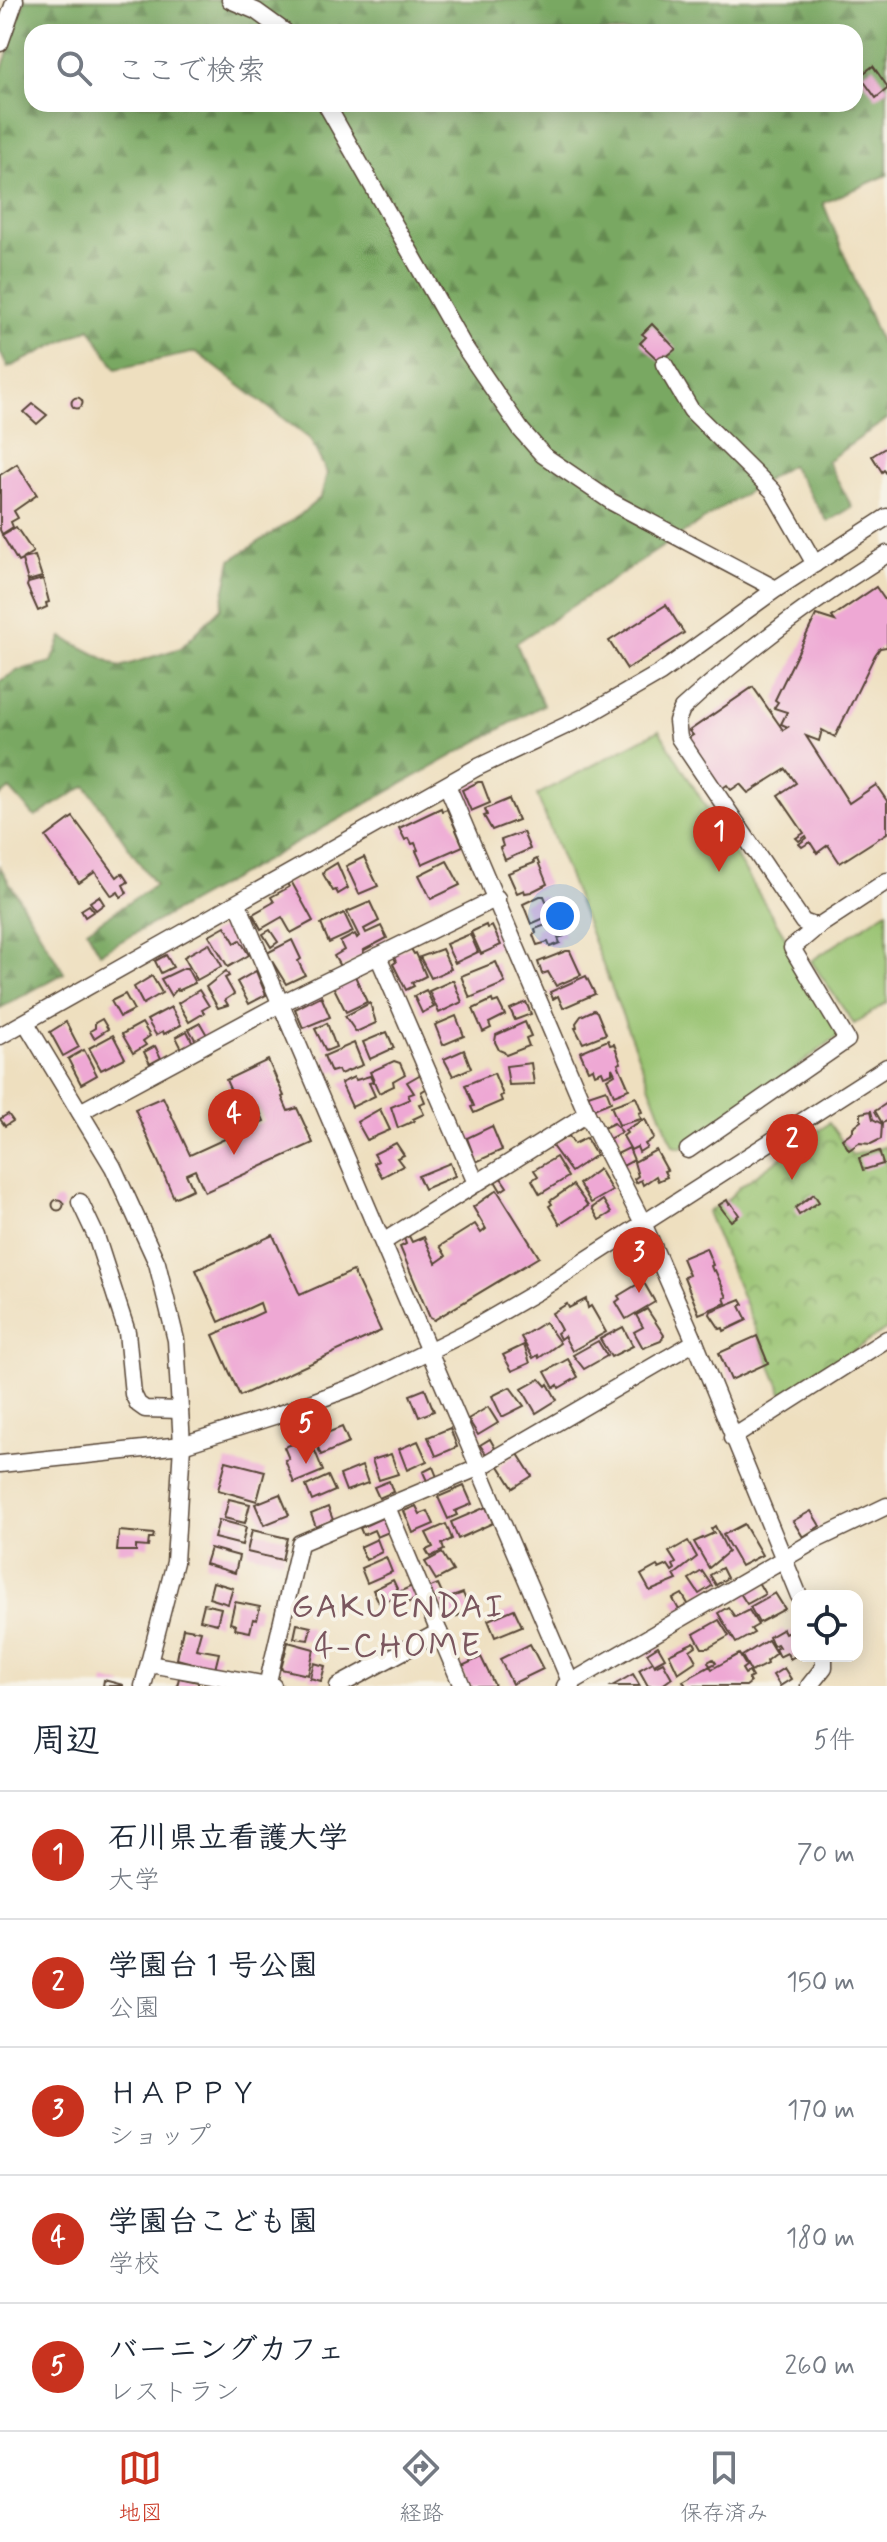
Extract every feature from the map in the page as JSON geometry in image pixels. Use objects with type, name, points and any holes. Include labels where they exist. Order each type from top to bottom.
[{"type":"street","points":[[0,43],[15,0]]},
{"type":"street","points":[[230,0],[256,11],[274,24]]},
{"type":"street","points":[[331,112],[463,345],[521,430],[543,455],[612,502],[776,589]]},
{"type":"street","points":[[664,364],[691,410],[773,491],[815,564]]},
{"type":"street","points":[[0,1036],[447,785],[584,717],[660,673],[776,589],[887,517]]},
{"type":"street","points":[[817,927],[803,922],[679,738],[677,721],[682,709],[749,652],[829,591],[887,554]]},
{"type":"street","points":[[447,785],[587,1114],[643,1223],[695,1342],[796,1590]]},
{"type":"street","points":[[688,1150],[847,1040],[792,948],[817,927],[887,881]]},
{"type":"street","points":[[80,1112],[280,1004],[497,898]]},
{"type":"street","points":[[238,904],[480,1467],[569,1685],[828,1534],[887,1506]]},
{"type":"street","points":[[378,956],[476,1183]]},
{"type":"street","points":[[26,1023],[113,1167],[157,1263],[176,1340],[182,1445],[175,1562],[143,1686]]},
{"type":"street","points":[[0,1464],[182,1445],[361,1384],[430,1351],[538,1291],[887,1067]]},
{"type":"street","points":[[383,1242],[587,1114]]},
{"type":"street","points":[[80,1202],[96,1236],[127,1332],[133,1394],[138,1404],[153,1411],[180,1410]]},
{"type":"street","points":[[732,1438],[887,1339]]},
{"type":"street","points":[[150,1664],[269,1686],[300,1543],[480,1467],[695,1342]]},
{"type":"street","points":[[387,1507],[462,1686]]},
{"type":"street","points":[[338,1686],[439,1632]]},
{"type":"street","points":[[809,1686],[824,1667],[824,1662]]},
{"type":"green space","points":[[25,0],[887,0],[887,175],[823,203],[887,358],[887,419],[827,461],[852,507],[828,522],[791,465],[516,643],[543,705],[100,953],[87,930],[155,885],[86,786],[35,817],[10,789],[0,796],[0,681],[19,670],[52,662],[62,637],[120,667],[181,648],[221,608],[231,560],[300,515],[321,497],[327,473],[310,439],[196,352],[116,369],[90,328],[8,368],[0,352],[0,76]]},
{"type":"green space","points":[[659,730],[843,1032],[759,1096],[680,1148],[673,1146],[537,795]]},
{"type":"green space","points":[[0,867],[64,973],[0,1008]]},
{"type":"green space","points":[[887,911],[887,1002],[854,1024],[811,961]]},
{"type":"green space","points":[[829,1123],[852,1155],[887,1146],[887,1329],[783,1395],[707,1212]]},
{"type":"building","points":[[873,66],[887,89],[876,98],[863,80],[863,74]]},
{"type":"building","points":[[652,324],[676,349],[660,362],[640,343],[646,337],[642,334]]},
{"type":"building","points":[[77,397],[83,403],[77,409],[71,403]]},
{"type":"building","points":[[33,404],[47,415],[37,424],[24,412]]},
{"type":"building","points":[[887,447],[887,474],[884,470],[882,472],[872,456]]},
{"type":"building","points":[[17,464],[37,495],[14,511],[18,518],[11,522],[13,527],[2,534],[0,475]]},
{"type":"building","points":[[16,527],[33,552],[22,559],[35,556],[42,577],[28,581],[22,560],[18,562],[2,535]]},
{"type":"building","points":[[43,579],[49,602],[46,603],[47,607],[38,611],[27,586]]},
{"type":"building","points":[[876,587],[887,603],[887,647],[880,648],[875,655],[835,737],[822,730],[819,741],[806,736],[849,803],[876,785],[887,801],[887,833],[840,863],[828,845],[817,853],[810,842],[802,847],[799,844],[807,838],[799,841],[796,838],[804,833],[778,795],[796,783],[786,769],[748,793],[740,784],[731,790],[727,785],[717,792],[684,741],[693,735],[689,731],[753,687],[783,730],[788,727],[781,724],[787,712],[774,708],[778,702],[775,700],[816,615],[835,621],[832,617]]},
{"type":"building","points":[[666,605],[684,633],[627,669],[609,641]]},
{"type":"building","points":[[482,782],[490,803],[471,811],[462,790]]},
{"type":"building","points":[[509,799],[518,820],[492,830],[484,816],[487,815],[485,809]]},
{"type":"building","points":[[441,808],[442,811],[447,809],[463,846],[422,864],[415,843],[412,844],[409,838],[405,840],[399,828]]},
{"type":"building","points":[[73,817],[117,877],[122,873],[128,882],[123,885],[127,893],[121,897],[118,892],[112,896],[95,872],[79,883],[46,837]]},
{"type":"building","points":[[523,832],[530,849],[505,860],[500,848],[503,846],[501,840]]},
{"type":"building","points":[[364,857],[378,886],[359,894],[346,866]]},
{"type":"building","points":[[537,859],[547,884],[531,892],[525,893],[524,890],[517,893],[508,873]]},
{"type":"building","points":[[447,861],[460,885],[431,899],[419,875]]},
{"type":"building","points":[[337,863],[348,888],[338,894],[323,874]]},
{"type":"building","points":[[291,881],[313,921],[291,933],[282,917],[261,929],[253,914],[274,902],[271,897],[289,887],[287,883]]},
{"type":"building","points":[[99,896],[104,904],[96,910],[90,902]]},
{"type":"building","points":[[544,896],[551,912],[547,913],[549,916],[531,924],[523,904]]},
{"type":"building","points":[[370,902],[379,921],[364,929],[366,933],[381,926],[387,938],[364,950],[363,954],[341,968],[334,956],[344,950],[340,942],[355,934],[357,938],[359,936],[347,912]]},
{"type":"building","points":[[89,905],[94,911],[85,917],[81,910]]},
{"type":"building","points":[[344,913],[353,932],[329,943],[321,924]]},
{"type":"building","points":[[561,919],[564,936],[558,938],[560,943],[550,947],[548,942],[537,945],[533,935],[535,929]]},
{"type":"building","points":[[486,925],[487,928],[492,926],[501,945],[481,954],[471,932]]},
{"type":"building","points":[[225,926],[235,943],[240,940],[249,955],[228,967],[209,935]]},
{"type":"building","points":[[270,930],[278,942],[271,947],[263,934]]},
{"type":"building","points":[[470,934],[478,952],[455,963],[446,944]]},
{"type":"building","points":[[292,940],[305,975],[286,984],[267,953]]},
{"type":"building","points":[[209,943],[222,966],[197,980],[184,957]]},
{"type":"building","points":[[410,947],[426,976],[406,990],[393,964],[396,962],[393,954]]},
{"type":"building","points":[[442,949],[451,969],[431,978],[420,957]]},
{"type":"building","points":[[570,951],[581,975],[556,986],[548,972],[542,974],[538,962]]},
{"type":"building","points":[[166,955],[173,967],[161,973],[155,961]]},
{"type":"building","points":[[496,962],[505,983],[470,998],[461,976]]},
{"type":"building","points":[[187,968],[195,983],[177,989],[171,996],[161,979]]},
{"type":"building","points":[[226,971],[229,976],[225,978],[234,994],[225,1000],[228,1005],[218,1008],[206,987]]},
{"type":"building","points":[[256,971],[266,995],[249,1004],[237,982]]},
{"type":"building","points":[[152,976],[162,993],[143,1004],[134,987]]},
{"type":"building","points":[[355,976],[367,1002],[346,1012],[333,986]]},
{"type":"building","points":[[586,976],[595,994],[563,1008],[558,996],[553,999],[550,992]]},
{"type":"building","points":[[453,980],[462,1002],[439,1013],[429,991]]},
{"type":"building","points":[[199,990],[209,1006],[189,1022],[178,1003]]},
{"type":"building","points":[[426,990],[434,1007],[422,1013],[414,996]]},
{"type":"building","points":[[125,994],[134,1010],[120,1017],[111,1001]]},
{"type":"building","points":[[321,996],[330,1017],[303,1028],[295,1009]]},
{"type":"building","points":[[492,1000],[493,1003],[498,1001],[505,1015],[489,1023],[491,1028],[483,1032],[473,1009]]},
{"type":"building","points":[[526,1002],[531,1014],[515,1020],[510,1009]]},
{"type":"building","points":[[370,1003],[376,1023],[356,1032],[345,1016]]},
{"type":"building","points":[[171,1007],[181,1025],[156,1035],[147,1020]]},
{"type":"building","points":[[594,1010],[606,1034],[583,1043],[575,1028],[576,1023],[581,1016]]},
{"type":"building","points":[[456,1016],[464,1036],[443,1045],[435,1025]]},
{"type":"building","points":[[102,1019],[108,1029],[94,1038],[90,1031]]},
{"type":"building","points":[[66,1022],[79,1047],[63,1056],[50,1032]]},
{"type":"building","points":[[525,1022],[531,1036],[526,1038],[529,1046],[506,1055],[499,1050],[496,1035]]},
{"type":"building","points":[[142,1023],[150,1036],[143,1041],[146,1045],[133,1053],[122,1034]]},
{"type":"building","points":[[200,1023],[207,1035],[196,1041],[189,1029]]},
{"type":"building","points":[[327,1023],[336,1047],[326,1051],[315,1029]]},
{"type":"building","points":[[187,1031],[193,1043],[182,1049],[176,1037]]},
{"type":"building","points":[[387,1032],[394,1048],[370,1059],[363,1042]]},
{"type":"building","points":[[113,1035],[125,1058],[101,1070],[89,1048]]},
{"type":"building","points":[[608,1040],[610,1045],[614,1044],[621,1063],[618,1064],[629,1089],[614,1095],[607,1079],[615,1074],[612,1068],[612,1073],[604,1076],[602,1071],[595,1074],[593,1068],[588,1070],[580,1052]]},
{"type":"building","points":[[354,1043],[363,1065],[340,1074],[338,1070],[331,1072],[324,1056]]},
{"type":"building","points":[[155,1046],[161,1058],[150,1064],[144,1052]]},
{"type":"building","points":[[84,1050],[97,1075],[81,1084],[68,1059]]},
{"type":"building","points":[[464,1050],[471,1068],[453,1076],[444,1059]]},
{"type":"building","points":[[268,1060],[288,1111],[297,1108],[313,1143],[205,1192],[195,1170],[186,1174],[193,1189],[174,1198],[135,1109],[163,1097],[190,1155],[264,1121],[258,1107],[245,1113],[240,1103],[237,1105],[226,1080]]},
{"type":"building","points":[[394,1061],[400,1063],[405,1074],[393,1081],[394,1086],[379,1093],[370,1072]]},
{"type":"building","points":[[531,1063],[534,1084],[509,1085],[506,1066]]},
{"type":"building","points":[[494,1073],[503,1095],[500,1096],[502,1101],[474,1113],[465,1085]]},
{"type":"building","points":[[421,1074],[429,1087],[421,1092],[425,1102],[419,1104],[424,1114],[398,1128],[391,1107],[410,1099],[408,1095],[414,1093],[407,1082]]},
{"type":"building","points":[[370,1076],[373,1082],[369,1083],[375,1096],[352,1107],[341,1083],[354,1077],[356,1080]]},
{"type":"building","points":[[606,1089],[611,1102],[594,1109],[588,1095]]},
{"type":"building","points":[[636,1097],[642,1112],[639,1113],[641,1119],[619,1125],[611,1106]]},
{"type":"building","points":[[887,1103],[887,1121],[882,1123],[875,1111]]},
{"type":"building","points":[[380,1109],[390,1130],[367,1140],[357,1122]]},
{"type":"building","points":[[871,1111],[873,1119],[882,1124],[881,1139],[871,1144],[859,1143],[849,1150],[842,1139],[861,1121],[861,1113]]},
{"type":"building","points":[[8,1114],[13,1121],[5,1126],[0,1119]]},
{"type":"building","points":[[645,1119],[654,1138],[639,1152],[637,1147],[631,1150],[623,1136],[627,1133],[625,1130]]},
{"type":"building","points":[[614,1123],[622,1132],[609,1139],[603,1128]]},
{"type":"building","points":[[492,1126],[502,1150],[476,1162],[467,1138]]},
{"type":"building","points":[[569,1136],[574,1144],[586,1138],[596,1155],[571,1172],[552,1146]]},
{"type":"building","points":[[396,1143],[404,1155],[397,1158],[403,1166],[382,1177],[374,1163],[378,1161],[374,1154]]},
{"type":"building","points":[[629,1148],[634,1160],[623,1166],[617,1154]]},
{"type":"building","points":[[656,1150],[667,1170],[664,1171],[667,1177],[658,1181],[656,1176],[643,1185],[641,1180],[636,1183],[634,1179],[638,1176],[634,1162]]},
{"type":"building","points":[[879,1151],[883,1164],[863,1170],[859,1158]]},
{"type":"building","points":[[556,1157],[568,1177],[540,1194],[532,1180],[538,1176],[534,1170]]},
{"type":"building","points":[[450,1163],[455,1176],[424,1189],[418,1176]]},
{"type":"building","points":[[599,1169],[612,1191],[591,1203],[579,1184]]},
{"type":"building","points":[[501,1178],[507,1187],[501,1191],[495,1181]]},
{"type":"building","points":[[573,1185],[588,1206],[560,1224],[549,1206],[552,1204],[550,1201]]},
{"type":"building","points":[[497,1190],[539,1257],[434,1320],[430,1318],[400,1247],[406,1244],[404,1238],[409,1236],[412,1242],[424,1237],[436,1263],[446,1256],[440,1246],[475,1224],[481,1233],[486,1229],[473,1207]]},
{"type":"building","points":[[814,1194],[819,1202],[799,1215],[795,1208]]},
{"type":"building","points":[[58,1199],[64,1205],[58,1211],[52,1205]]},
{"type":"building","points":[[603,1200],[611,1213],[599,1220],[592,1208]]},
{"type":"building","points":[[727,1200],[739,1215],[731,1221],[719,1205]]},
{"type":"building","points":[[273,1235],[300,1295],[353,1271],[381,1331],[240,1396],[213,1335],[263,1312],[260,1303],[219,1322],[196,1270]]},
{"type":"building","points":[[706,1248],[713,1271],[727,1297],[724,1298],[726,1303],[699,1314],[684,1277],[689,1275],[682,1258]]},
{"type":"building","points":[[643,1281],[655,1302],[626,1319],[616,1302],[620,1299],[618,1296]]},
{"type":"building","points":[[586,1299],[588,1308],[591,1306],[606,1332],[572,1351],[564,1336],[560,1339],[557,1333],[561,1330],[552,1313],[567,1304],[569,1308]]},
{"type":"building","points":[[741,1299],[744,1304],[740,1306],[747,1320],[724,1331],[720,1329],[711,1311]]},
{"type":"building","points":[[647,1309],[664,1335],[661,1341],[643,1348],[634,1332],[643,1327],[636,1315]]},
{"type":"building","points":[[545,1322],[560,1343],[539,1358],[538,1355],[533,1358],[521,1337]]},
{"type":"building","points":[[623,1327],[633,1346],[611,1357],[600,1339]]},
{"type":"building","points":[[757,1336],[768,1363],[731,1380],[719,1353]]},
{"type":"building","points":[[598,1341],[607,1356],[584,1369],[573,1355]]},
{"type":"building","points":[[524,1345],[530,1363],[512,1371],[503,1355]]},
{"type":"building","points":[[568,1359],[578,1377],[554,1388],[545,1372]]},
{"type":"building","points":[[540,1379],[546,1386],[548,1384],[557,1400],[536,1413],[522,1389]]},
{"type":"building","points":[[510,1387],[524,1406],[502,1417],[492,1396]]},
{"type":"building","points":[[425,1389],[434,1411],[419,1417],[410,1395]]},
{"type":"building","points":[[488,1407],[498,1423],[478,1435],[468,1419]]},
{"type":"building","points":[[342,1427],[349,1443],[321,1455],[314,1438]]},
{"type":"building","points":[[450,1428],[457,1447],[436,1456],[428,1437]]},
{"type":"building","points":[[490,1439],[495,1448],[486,1454],[480,1445]]},
{"type":"building","points":[[301,1441],[307,1454],[315,1451],[323,1471],[294,1483],[285,1460],[289,1459],[284,1447]]},
{"type":"building","points":[[418,1441],[427,1461],[407,1470],[399,1449]]},
{"type":"building","points":[[391,1454],[398,1474],[379,1480],[372,1460]]},
{"type":"building","points":[[518,1454],[532,1476],[513,1488],[499,1466]]},
{"type":"building","points":[[226,1461],[265,1471],[257,1501],[218,1490]]},
{"type":"building","points":[[362,1466],[368,1483],[346,1491],[340,1475]]},
{"type":"building","points":[[433,1467],[437,1477],[427,1481],[423,1472]]},
{"type":"building","points":[[328,1476],[335,1491],[312,1501],[306,1486]]},
{"type":"building","points":[[389,1481],[393,1492],[379,1498],[374,1487]]},
{"type":"building","points":[[464,1486],[472,1504],[455,1511],[457,1515],[448,1519],[438,1497]]},
{"type":"building","points":[[280,1494],[289,1515],[264,1525],[255,1504]]},
{"type":"building","points":[[229,1499],[250,1504],[245,1523],[224,1518]]},
{"type":"building","points":[[416,1506],[420,1514],[428,1511],[434,1524],[413,1533],[404,1511]]},
{"type":"building","points":[[328,1507],[333,1520],[316,1527],[311,1514]]},
{"type":"building","points":[[486,1507],[493,1523],[458,1539],[451,1522]]},
{"type":"building","points":[[811,1511],[820,1526],[803,1537],[793,1521]]},
{"type":"building","points":[[382,1518],[389,1532],[377,1537],[374,1530],[363,1535],[360,1528]]},
{"type":"building","points":[[219,1520],[246,1527],[242,1545],[214,1538]]},
{"type":"building","points":[[446,1524],[452,1539],[442,1544],[444,1550],[430,1557],[426,1550],[433,1547],[426,1533]]},
{"type":"building","points":[[744,1524],[762,1555],[741,1566],[723,1535]]},
{"type":"building","points":[[715,1526],[728,1552],[709,1568],[694,1542],[714,1533],[711,1529]]},
{"type":"building","points":[[252,1530],[287,1538],[282,1560],[247,1552]]},
{"type":"building","points":[[119,1531],[154,1534],[153,1538],[149,1538],[148,1547],[136,1546],[136,1551],[117,1551]]},
{"type":"building","points":[[377,1539],[382,1552],[366,1560],[360,1547]]},
{"type":"building","points":[[688,1541],[697,1557],[674,1575],[677,1580],[650,1591],[641,1575],[657,1566],[659,1569],[668,1565],[672,1571],[675,1569],[673,1565],[676,1563],[669,1552]]},
{"type":"building","points":[[210,1548],[239,1556],[235,1573],[205,1564]]},
{"type":"building","points":[[442,1553],[453,1571],[436,1580],[425,1562]]},
{"type":"building","points":[[386,1557],[392,1572],[367,1583],[361,1568]]},
{"type":"building","points":[[722,1568],[727,1578],[716,1585],[710,1575]]},
{"type":"building","points":[[702,1571],[712,1586],[699,1594],[689,1579]]},
{"type":"building","points":[[393,1580],[400,1595],[380,1604],[373,1590]]},
{"type":"building","points":[[213,1582],[233,1588],[228,1604],[209,1598]]},
{"type":"building","points":[[758,1582],[765,1594],[747,1604],[740,1593]]},
{"type":"building","points":[[438,1584],[443,1595],[433,1599],[428,1588]]},
{"type":"building","points":[[412,1586],[417,1599],[407,1603],[401,1591]]},
{"type":"building","points":[[463,1593],[470,1611],[447,1620],[440,1601]]},
{"type":"building","points":[[775,1593],[785,1609],[759,1623],[750,1607]]},
{"type":"building","points":[[682,1594],[688,1604],[679,1610],[673,1599]]},
{"type":"building","points":[[235,1602],[260,1607],[250,1632],[235,1629],[236,1625],[230,1623]]},
{"type":"building","points":[[204,1604],[221,1608],[217,1624],[200,1620]]},
{"type":"building","points":[[728,1607],[735,1617],[749,1610],[758,1625],[751,1629],[754,1633],[736,1643],[718,1613]]},
{"type":"building","points":[[514,1609],[522,1626],[495,1637],[488,1620]]},
{"type":"building","points":[[719,1620],[729,1636],[708,1648],[702,1648],[694,1634]]},
{"type":"building","points":[[297,1624],[311,1627],[308,1640],[294,1638]]},
{"type":"building","points":[[183,1628],[201,1631],[196,1649],[219,1653],[215,1669],[177,1659]]},
{"type":"building","points":[[783,1629],[785,1633],[791,1630],[791,1658],[787,1653],[779,1657],[775,1649],[779,1647],[777,1644],[773,1646],[769,1637]]},
{"type":"building","points":[[768,1640],[776,1653],[766,1661],[767,1664],[751,1672],[742,1656]]},
{"type":"building","points":[[288,1642],[314,1649],[308,1675],[281,1669]]},
{"type":"building","points":[[694,1642],[696,1646],[690,1650],[696,1661],[678,1673],[669,1654]]},
{"type":"building","points":[[530,1644],[543,1669],[512,1684],[500,1659]]},
{"type":"building","points":[[658,1646],[665,1658],[654,1664],[663,1662],[672,1678],[661,1686],[648,1686],[639,1670],[653,1662],[647,1653]]},
{"type":"building","points":[[739,1654],[746,1666],[742,1669],[752,1677],[748,1679],[750,1683],[746,1686],[681,1686],[685,1684],[683,1681],[710,1666],[712,1669]]},
{"type":"building","points":[[481,1657],[495,1686],[469,1686],[460,1667]]},
{"type":"building","points":[[314,1663],[325,1666],[321,1681],[310,1678]]},
{"type":"building","points":[[784,1668],[791,1679],[780,1686],[773,1675]]},
{"type":"building","points":[[633,1674],[640,1686],[612,1686],[621,1681]]},
{"type":"building","points":[[179,1678],[198,1682],[198,1686],[177,1686]]},
{"type":"building","points":[[104,1680],[123,1685],[123,1686],[103,1686]]},
{"type":"place","name":"石川県立看護大学","points":[[719,872]]},
{"type":"place","name":"学園台こども園","points":[[234,1155]]},
{"type":"place","name":"学園台１号公園","points":[[792,1180]]},
{"type":"place","name":"ＨＡＰＰＹ","points":[[639,1293]]},
{"type":"place","name":"バーニングカフェ","points":[[306,1464]]},
{"type":"district","name":"GAKUENDAI 4-CHOME","points":[[398,1626]]}]
